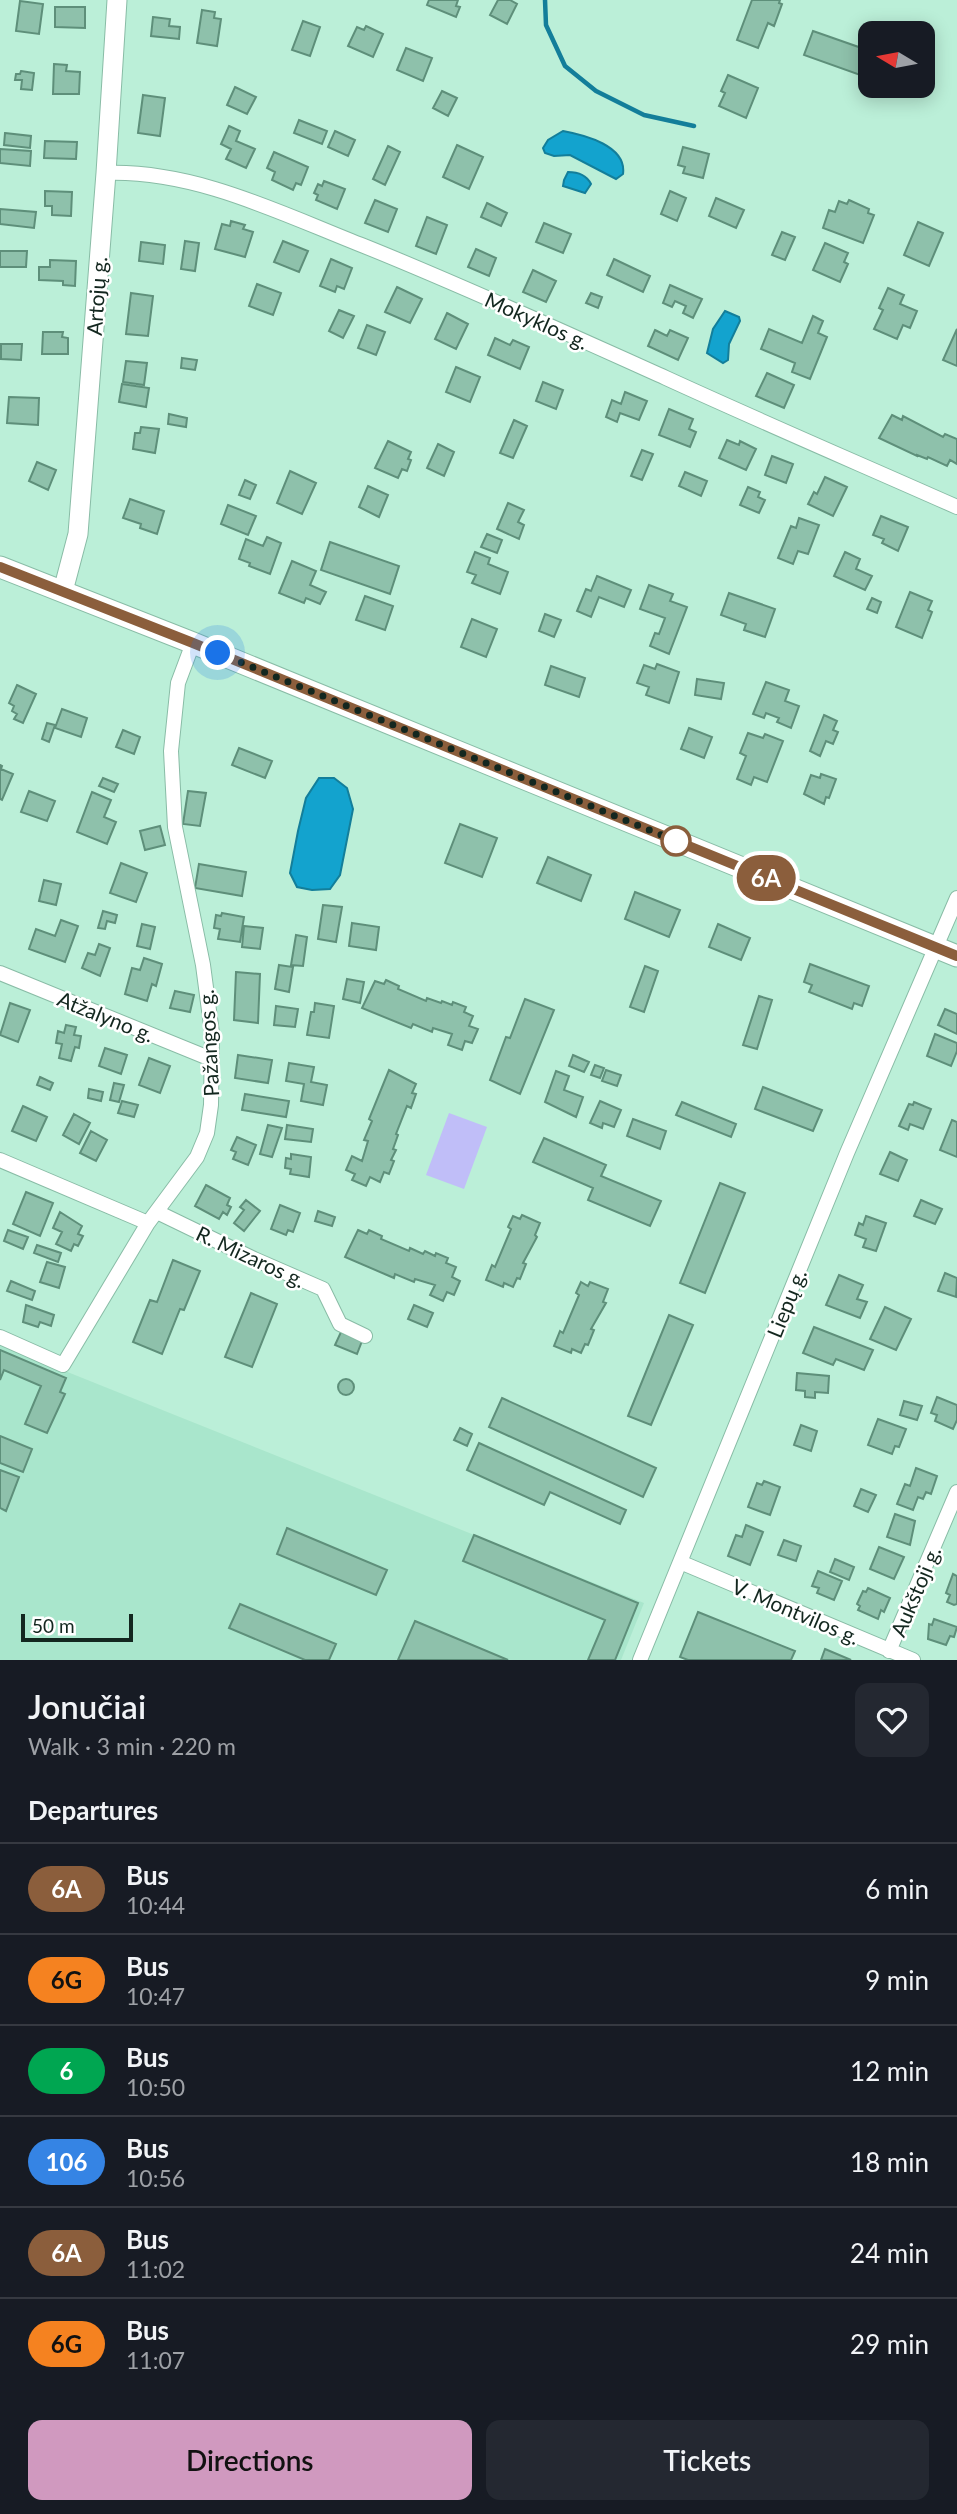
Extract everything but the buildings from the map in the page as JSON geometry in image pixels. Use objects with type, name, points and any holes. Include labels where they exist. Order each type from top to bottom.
[{"type":"main road","name":"Artojų g.","points":[[64,591],[78,534],[117,0]]},
{"type":"main road","points":[[0,567],[193,643],[957,956]]},
{"type":"street","name":"Mokyklos g.","points":[[106,173],[130,172],[186,180],[258,204],[443,277],[957,507]]},
{"type":"street","name":"Pažangos g.","points":[[0,1337],[63,1365],[153,1218],[197,1157],[207,1133],[211,1105],[212,1033],[203,965],[175,827],[172,791],[171,751],[176,692],[193,643]]},
{"type":"street","name":"Liepų g.","points":[[640,1660],[852,1141],[957,898]]},
{"type":"street","name":"Atžalyno g.","points":[[0,973],[211,1059]]},
{"type":"street","name":"R. Mizaros g.","points":[[0,1160],[153,1218],[323,1289],[340,1324],[365,1336]]},
{"type":"street","name":"Aukštoji g.","points":[[889,1651],[957,1492]]},
{"type":"street","name":"V. Montvilos g.","points":[[680,1562],[913,1660]]},
{"type":"shaded area","points":[[563,131],[593,139],[612,149],[622,164],[623,174],[616,179],[570,155],[554,156],[545,153],[543,148],[548,140]]},
{"type":"shaded area","points":[[568,172],[582,175],[589,181],[591,184],[585,193],[563,186]]},
{"type":"shaded area","points":[[725,311],[739,317],[740,321],[729,344],[728,360],[723,363],[707,353],[713,329]]},
{"type":"shaded area","points":[[319,778],[334,778],[347,788],[353,809],[340,875],[330,889],[312,890],[297,887],[290,873],[306,798]]},
{"type":"shaded area","points":[[449,1113],[487,1127],[464,1189],[426,1175]]},
{"type":"shaded area","points":[[0,1345],[644,1603],[621,1660],[0,1660]]},
{"type":"waterway","points":[[545,0],[546,25],[565,66],[596,91],[644,115],[694,126]]},
{"type":"bus line","name":"6A","points":[[0,567],[193,643],[957,956]]},
{"type":"route","points":[[218,653],[676,841]]}]
